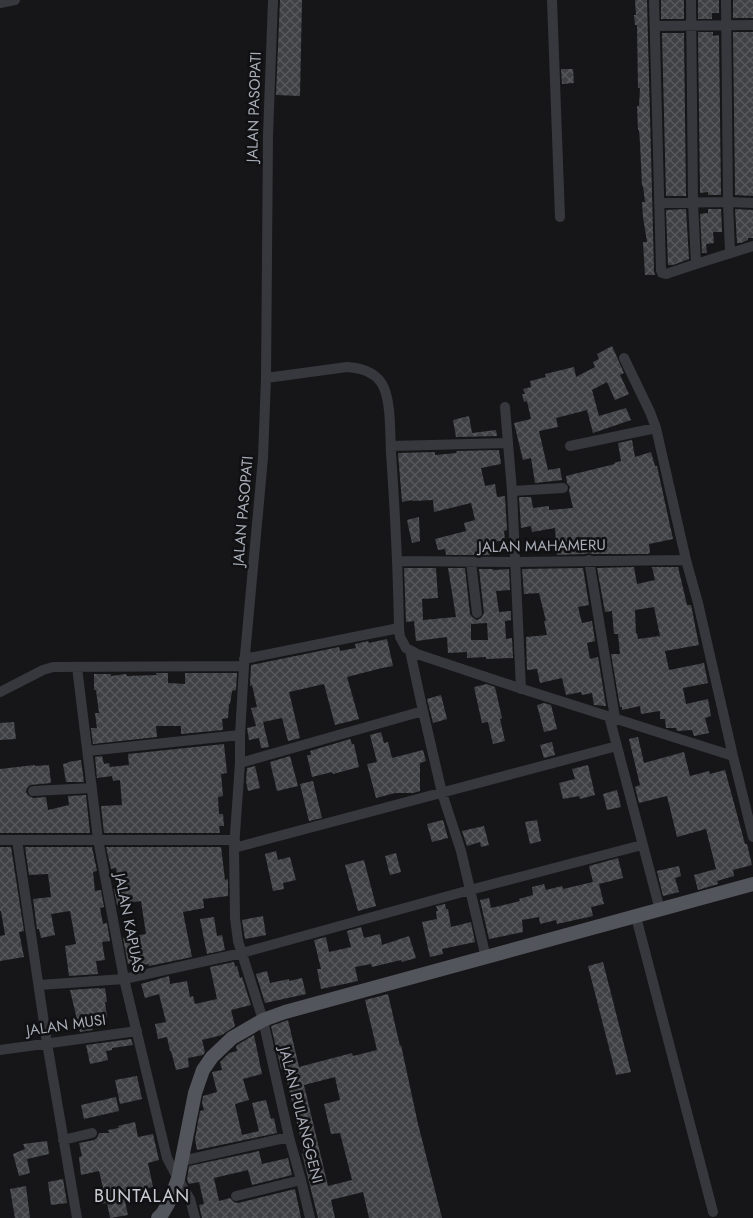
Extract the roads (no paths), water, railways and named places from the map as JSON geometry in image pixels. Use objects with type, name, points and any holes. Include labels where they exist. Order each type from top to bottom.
[{"type":"main road","points":[[158,1218],[168,1204],[178,1179],[194,1093],[203,1070],[212,1057],[232,1038],[262,1020],[285,1012],[753,884]]},
{"type":"street","points":[[0,3],[14,0]]},
{"type":"street","name":"JALAN PASOPATI","points":[[262,1020],[238,941],[235,918],[235,844],[244,663],[263,458],[266,378],[268,136],[273,0]]},
{"type":"street","points":[[552,0],[560,217]]},
{"type":"street","points":[[654,0],[661,272],[666,274],[753,246]]},
{"type":"street","points":[[691,0],[693,202],[696,264]]},
{"type":"street","points":[[726,0],[730,252]]},
{"type":"street","points":[[654,26],[753,25]]},
{"type":"street","points":[[659,203],[753,203]]},
{"type":"street","points":[[624,358],[656,428],[753,837]]},
{"type":"street","points":[[266,378],[347,367],[368,371],[384,387],[388,402],[391,446],[398,560],[399,628],[400,637],[406,648],[521,689],[733,756]]},
{"type":"street","points":[[505,407],[512,491],[521,689]]},
{"type":"street","points":[[570,446],[656,428]]},
{"type":"street","points":[[391,446],[508,443]]},
{"type":"street","points":[[512,491],[563,488]]},
{"type":"street","name":"JALAN MAHAMERU","points":[[398,560],[516,562],[686,560]]},
{"type":"street","points":[[588,560],[617,746],[660,910]]},
{"type":"street","points":[[471,562],[477,613]]},
{"type":"street","points":[[0,692],[43,670],[53,667],[165,667],[244,663],[399,628]]},
{"type":"street","points":[[410,651],[442,793],[461,851],[486,958]]},
{"type":"street","name":"JALAN KAPUAS","points":[[78,667],[98,839],[124,979],[167,1158],[190,1198],[195,1218]]},
{"type":"street","points":[[240,763],[423,711]]},
{"type":"street","points":[[88,751],[240,735]]},
{"type":"street","points":[[0,840],[98,839],[235,844],[442,793],[617,746]]},
{"type":"street","points":[[33,791],[92,788]]},
{"type":"street","points":[[17,840],[47,1043],[77,1218]]},
{"type":"street","points":[[39,985],[124,979],[242,954],[642,844]]},
{"type":"street","points":[[636,917],[713,1212]]},
{"type":"street","name":"JALAN PULANGGENI","points":[[262,1020],[310,1218]]},
{"type":"street","name":"JALAN MUSI","points":[[0,1050],[137,1031]]},
{"type":"street","points":[[63,1140],[92,1133]]},
{"type":"street","points":[[182,1161],[289,1137]]},
{"type":"street","points":[[236,1196],[301,1180]]},
{"type":"district","name":"BUNTALAN","points":[[142,1196]]}]
